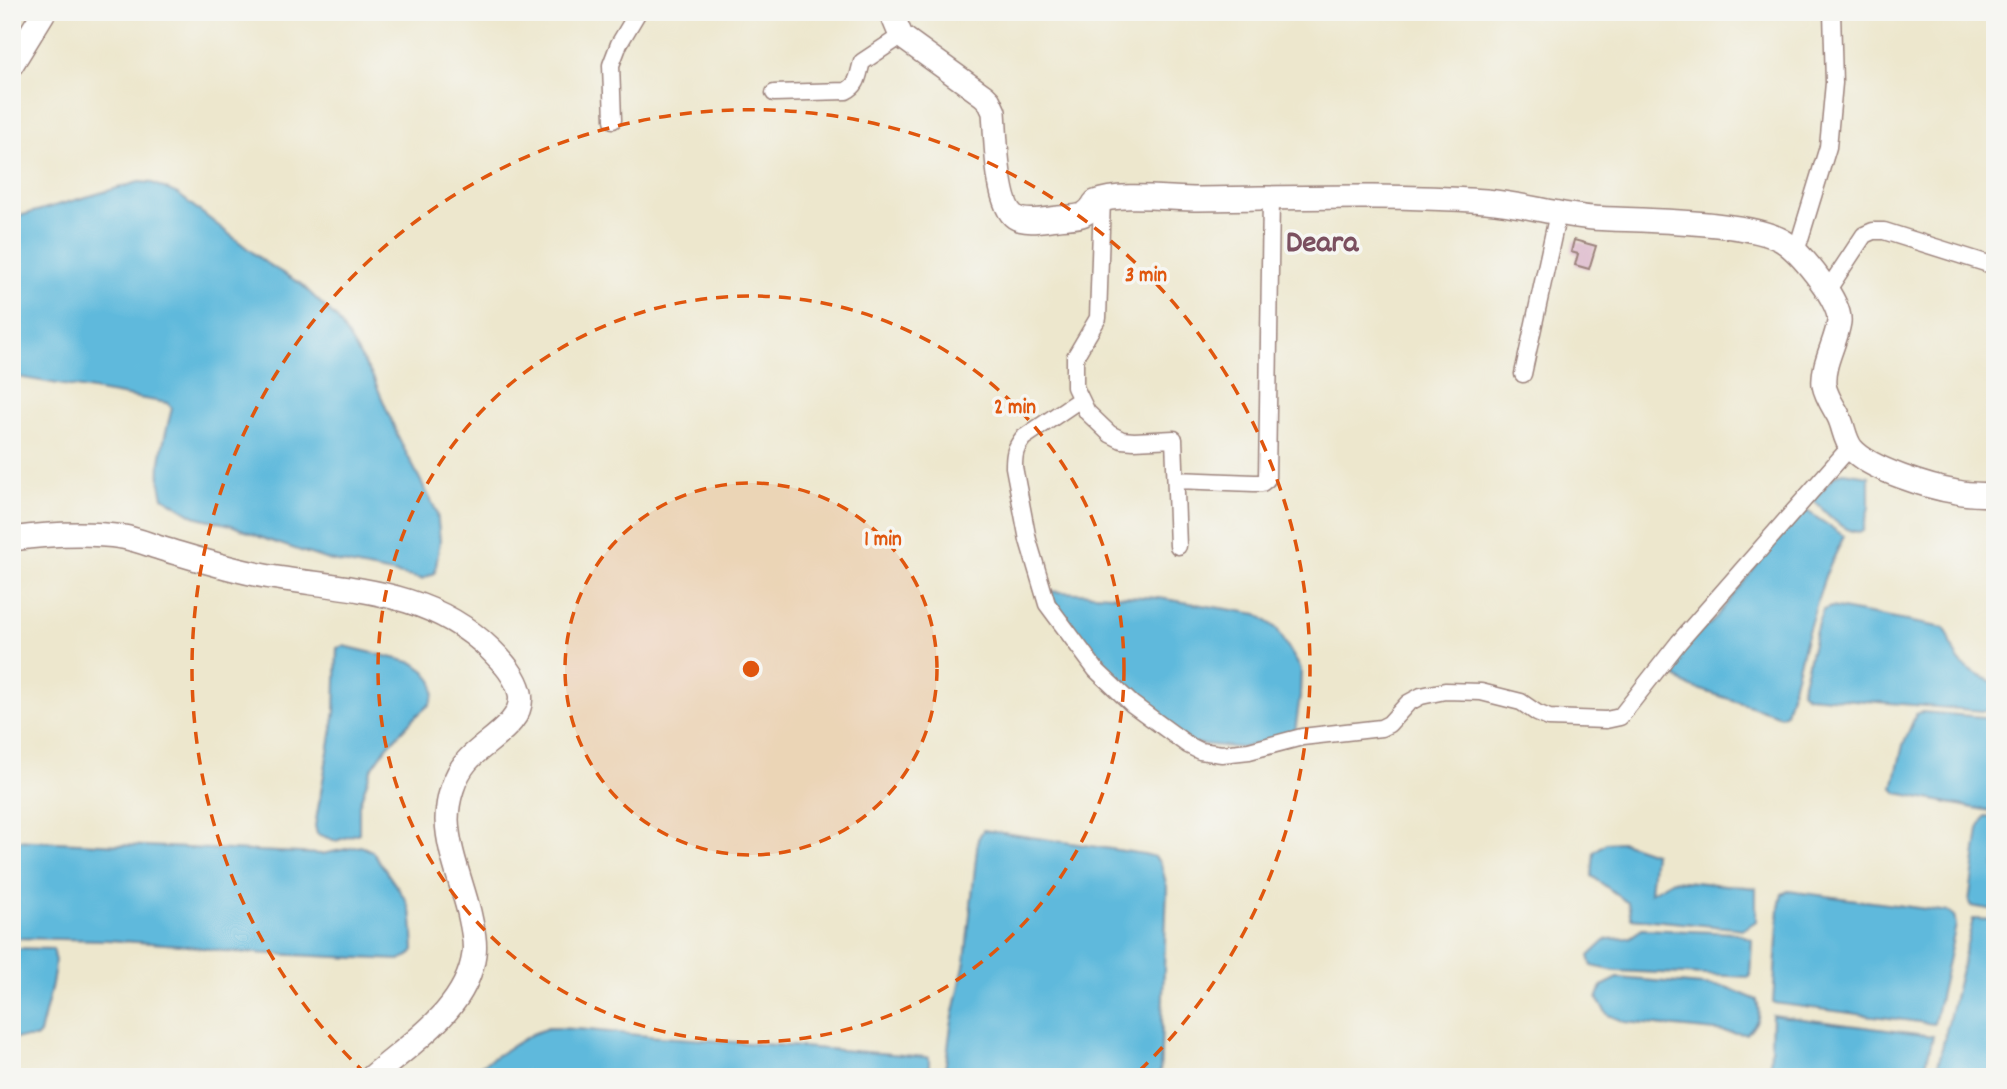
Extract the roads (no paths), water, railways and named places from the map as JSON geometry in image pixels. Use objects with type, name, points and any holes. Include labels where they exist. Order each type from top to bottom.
[{"type":"main road","points":[[12,64],[44,12]]},
{"type":"main road","points":[[891,12],[901,36],[989,101],[994,111],[1002,193],[1007,209],[1017,219],[1082,216],[1090,212],[1095,202],[1102,199],[1350,197],[1512,203],[1590,217],[1684,223],[1774,235],[1796,252],[1835,301],[1840,314],[1825,372],[1824,387],[1840,418],[1845,439],[1850,447],[1863,459],[1889,471],[1957,492],[1995,495]]},
{"type":"main road","points":[[12,539],[41,535],[124,537],[244,571],[396,598],[424,606],[465,626],[505,665],[520,694],[517,712],[511,721],[468,760],[456,776],[449,801],[447,820],[451,843],[474,936],[470,972],[461,993],[438,1020],[372,1077]]},
{"type":"street","points":[[613,120],[611,65],[619,44],[638,12]]},
{"type":"street","points":[[1796,252],[1828,147],[1834,83],[1832,12]]},
{"type":"street","points":[[774,93],[846,91],[854,88],[862,62],[901,36]]},
{"type":"street","points":[[1176,480],[1262,483],[1267,479],[1271,198]]},
{"type":"street","points":[[1102,199],[1100,305],[1098,318],[1074,357],[1075,387],[1079,400],[1110,434],[1122,440],[1174,439],[1178,546]]},
{"type":"street","points":[[1524,373],[1558,213]]},
{"type":"street","points":[[1827,291],[1864,235],[1873,231],[1995,266]]},
{"type":"street","points":[[1079,400],[1023,438],[1016,446],[1014,456],[1028,540],[1047,604],[1096,670],[1132,704],[1188,745],[1200,751],[1222,754],[1249,751],[1301,737],[1381,728],[1389,724],[1408,702],[1445,691],[1481,692],[1521,702],[1549,718],[1614,720],[1628,709],[1679,642],[1850,447]]},
{"type":"water","points":[[139,182],[152,183],[178,194],[266,263],[301,284],[337,319],[373,377],[400,441],[437,512],[440,541],[435,573],[422,579],[328,560],[231,525],[194,516],[163,497],[160,464],[172,408],[167,403],[12,376],[12,218]]},
{"type":"water","points":[[1843,472],[1869,476],[1869,507],[1863,531],[1856,532],[1843,527],[1814,499],[1834,476]]},
{"type":"water","points":[[1807,511],[1844,536],[1825,576],[1786,713],[1781,716],[1686,685],[1666,668],[1677,651],[1712,622],[1797,515]]},
{"type":"water","points":[[1045,591],[1159,598],[1257,614],[1277,629],[1301,669],[1295,732],[1242,748],[1191,743],[1126,697]]},
{"type":"water","points":[[1831,607],[1944,628],[1960,661],[1969,670],[1995,683],[1995,712],[1807,696],[1801,691],[1818,623],[1823,610]]},
{"type":"water","points":[[344,646],[414,663],[425,671],[433,682],[434,694],[430,704],[387,747],[371,770],[359,805],[359,833],[336,841],[317,834],[315,826],[335,712],[337,648]]},
{"type":"water","points":[[1921,712],[1995,718],[1995,812],[1897,793],[1893,788],[1903,745],[1916,714]]},
{"type":"water","points":[[1985,816],[1995,817],[1995,910],[1971,906],[1969,902],[1979,829]]},
{"type":"water","points":[[983,830],[1144,854],[1155,857],[1161,864],[1167,887],[1160,1077],[944,1077],[951,1026],[965,961],[978,839]]},
{"type":"water","points":[[12,840],[322,854],[361,846],[372,851],[406,900],[412,918],[414,950],[409,956],[399,960],[231,952],[107,940],[12,938]]},
{"type":"water","points":[[1622,842],[1654,853],[1650,893],[1673,880],[1756,888],[1756,921],[1744,929],[1631,918],[1628,903],[1592,876],[1594,852],[1606,843]]},
{"type":"water","points":[[1788,891],[1949,912],[1954,916],[1956,925],[1934,1024],[1773,1003],[1779,908],[1782,894]]},
{"type":"water","points":[[1973,919],[1995,920],[1995,1077],[1938,1077],[1937,1069]]},
{"type":"water","points":[[1642,929],[1736,933],[1752,939],[1750,977],[1615,971],[1592,966],[1589,956],[1607,939],[1629,938]]},
{"type":"water","points":[[12,948],[53,949],[53,978],[40,1034],[36,1038],[12,1038]]},
{"type":"water","points":[[1618,978],[1726,987],[1757,1000],[1758,1019],[1746,1034],[1625,1022],[1608,1015],[1597,999],[1602,986]]},
{"type":"water","points":[[1772,1015],[1933,1036],[1923,1077],[1770,1077]]},
{"type":"water","points":[[548,1028],[925,1057],[929,1058],[929,1077],[462,1077],[532,1034]]},
{"type":"district","name":"Deara","points":[[1322,245]]}]
